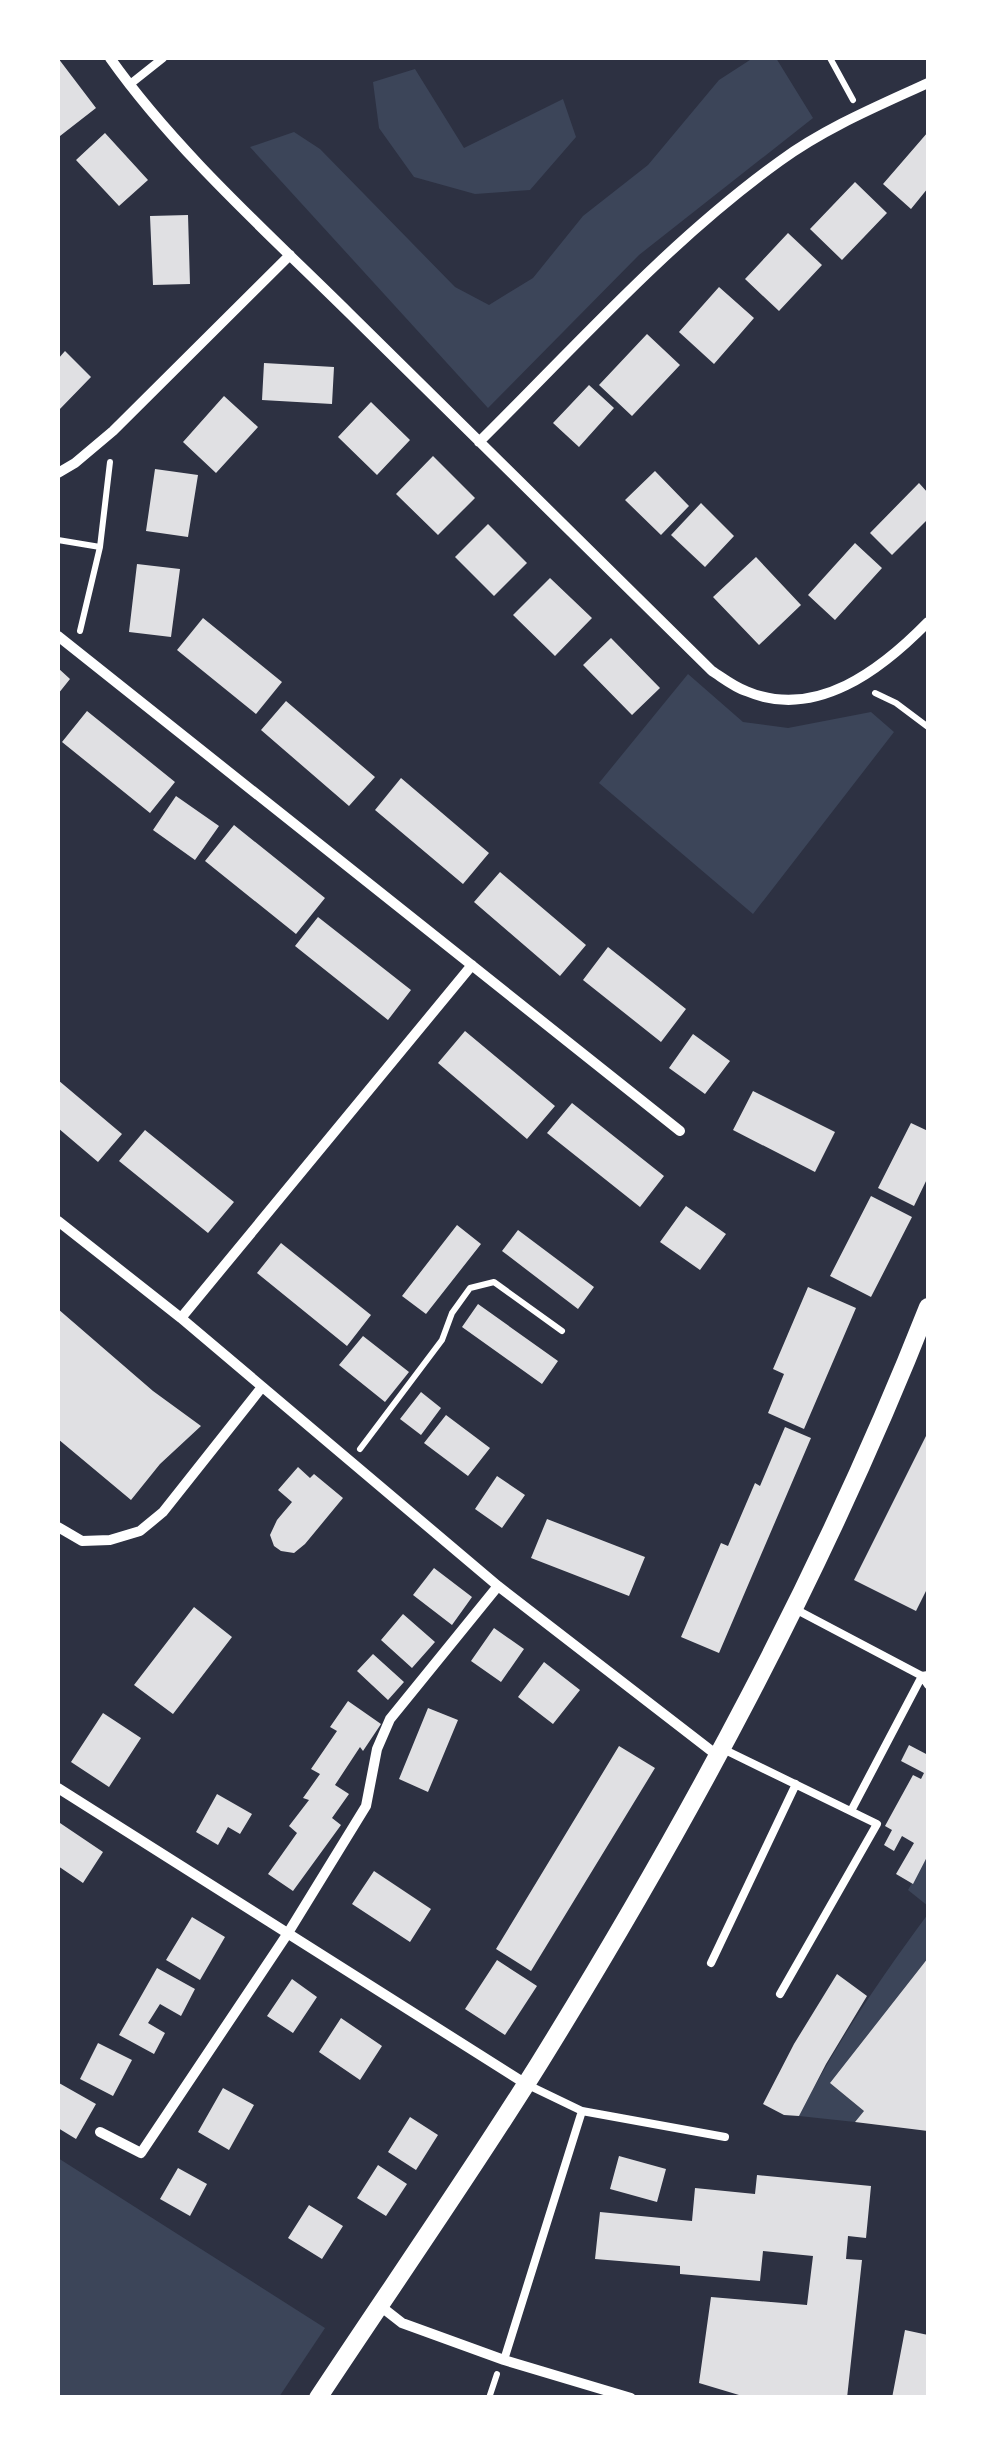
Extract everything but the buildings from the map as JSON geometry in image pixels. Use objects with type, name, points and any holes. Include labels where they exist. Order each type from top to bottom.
[{"type":"street","points":[[110,58],[129,84],[290,254],[712,672],[746,692],[780,700],[816,698],[854,683],[887,661],[928,622]]},
{"type":"street","points":[[479,442],[698,226],[783,159],[860,114],[928,82]]},
{"type":"street","points":[[58,473],[75,464],[113,430],[290,254]]},
{"type":"street","points":[[58,636],[680,1131]]},
{"type":"street","points":[[180,1318],[472,965]]},
{"type":"street","points":[[58,1221],[180,1318],[498,1586],[721,1753]]},
{"type":"street","points":[[318,2398],[526,2084],[721,1753],[882,1426],[928,1308]]},
{"type":"street","points":[[58,1527],[82,1541],[110,1540],[140,1531],[163,1512],[262,1387]]},
{"type":"street","points":[[100,2132],[141,2153],[288,1933],[366,1806],[378,1749],[390,1720],[498,1586]]},
{"type":"street","points":[[58,1788],[526,2084]]},
{"type":"street","points":[[379,2305],[402,2323],[504,2360],[631,2398]]},
{"type":"lane","points":[[129,84],[163,58]]},
{"type":"lane","points":[[792,1608],[925,1675],[928,1685]]},
{"type":"lane","points":[[851,1811],[925,1675]]},
{"type":"lane","points":[[721,1753],[877,1824],[780,1994]]},
{"type":"lane","points":[[711,1962],[796,1784]]},
{"type":"lane","points":[[526,2084],[582,2111],[725,2137]]},
{"type":"lane","points":[[504,2360],[582,2111]]},
{"type":"path","points":[[830,58],[860,114]]},
{"type":"path","points":[[75,650],[100,548],[113,430]]},
{"type":"path","points":[[58,540],[100,548]]},
{"type":"path","points":[[854,683],[896,703],[928,727]]},
{"type":"path","points":[[350,1462],[442,1340],[452,1313],[470,1288],[494,1282],[562,1331]]},
{"type":"shaded area","points":[[753,58],[776,58],[813,118],[639,255],[488,408],[250,147],[294,132],[320,149],[455,287],[489,305],[533,278],[583,216],[648,165],[719,80]]},
{"type":"shaded area","points":[[415,69],[464,148],[563,99],[576,137],[530,190],[475,194],[414,177],[379,128],[373,82]]},
{"type":"shaded area","points":[[688,674],[743,722],[788,728],[871,712],[894,732],[753,914],[599,783]]},
{"type":"shaded area","points":[[928,1855],[926,1882],[928,1906],[908,1890]]},
{"type":"shaded area","points":[[928,1914],[928,1958],[830,2083],[864,2111],[855,2122],[799,2116],[859,2012]]},
{"type":"shaded area","points":[[58,2158],[325,2328],[279,2397],[58,2397]]}]
